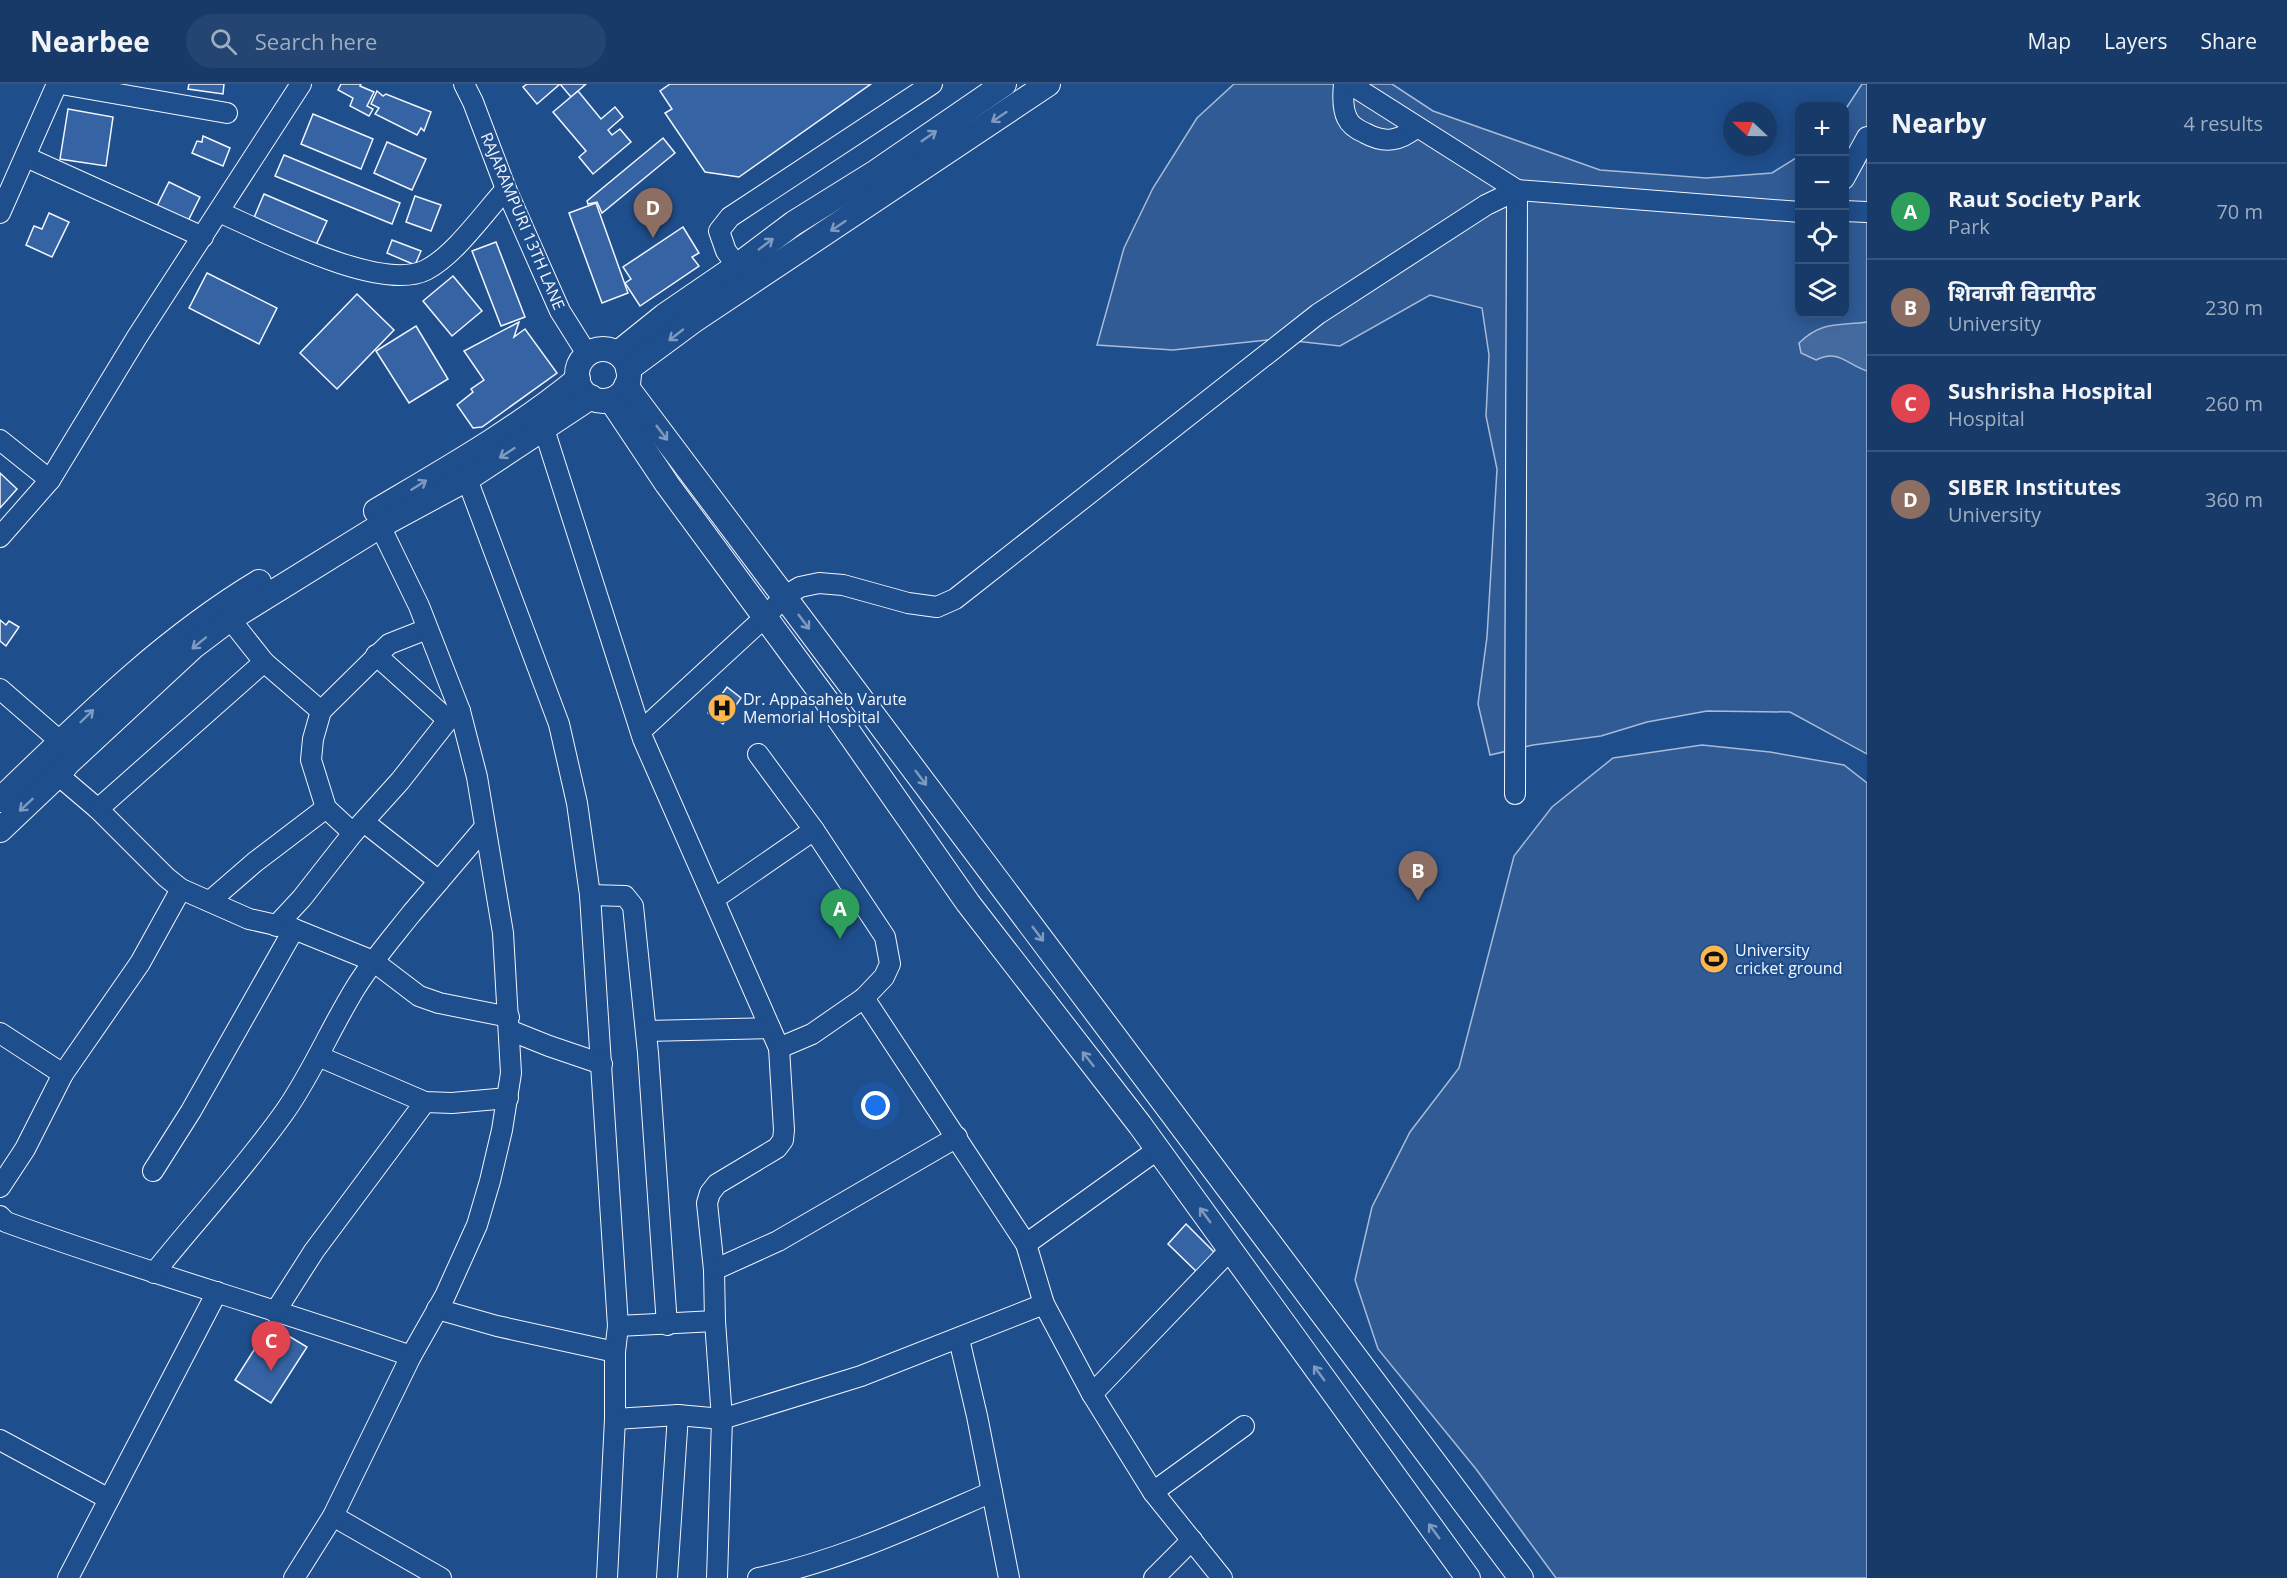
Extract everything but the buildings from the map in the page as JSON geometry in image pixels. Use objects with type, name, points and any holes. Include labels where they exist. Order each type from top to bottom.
[{"type":"main road","points":[[0,800],[107,696],[223,603],[498,436],[551,401],[609,381],[664,316],[737,266],[794,223],[876,172],[1004,84]]},
{"type":"main road","points":[[0,830],[68,763],[194,647],[230,619],[380,526],[467,479],[544,429],[693,321],[1048,84]]},
{"type":"main road","points":[[587,354],[580,364],[609,381],[785,596],[1521,1578]]},
{"type":"main road","points":[[609,381],[667,484],[765,617],[968,903],[1157,1150],[1468,1578]]},
{"type":"street","points":[[0,537],[51,480],[137,337],[301,84]]},
{"type":"street","name":"RAJARAMPURI 13TH LANE","points":[[464,84],[474,102],[506,189],[560,311],[587,354]]},
{"type":"street","points":[[737,266],[726,251],[719,231],[730,217],[932,84]]},
{"type":"street","points":[[1344,84],[1343,100],[1347,117],[1357,129],[1377,140],[1393,140],[1407,135],[1418,127]]},
{"type":"street","points":[[1350,84],[1517,190],[1795,212]]},
{"type":"street","points":[[0,213],[26,157],[67,85],[227,113]]},
{"type":"street","points":[[1849,172],[1867,137]]},
{"type":"street","points":[[26,157],[203,237]]},
{"type":"street","points":[[219,212],[347,267],[375,274],[406,276],[425,271],[447,255],[506,189]]},
{"type":"street","points":[[641,731],[785,596],[800,587],[819,583],[843,585],[908,603],[937,607],[955,599],[1318,314],[1486,205],[1517,190]]},
{"type":"street","points":[[1515,794],[1517,190]]},
{"type":"street","points":[[1849,211],[1867,212]]},
{"type":"street","points":[[544,429],[641,731],[779,1048],[783,1140],[777,1148],[717,1184],[710,1193],[707,1203],[714,1270],[722,1419],[717,1578]]},
{"type":"street","points":[[0,440],[51,480]]},
{"type":"street","points":[[467,479],[559,724],[578,803],[590,895],[618,1326],[615,1352],[615,1419],[608,1578]]},
{"type":"street","points":[[294,1578],[333,1516],[411,1356],[445,1296],[477,1225],[490,1181],[508,1098],[511,1073],[503,933],[477,777],[454,716],[427,629],[380,526]]},
{"type":"street","points":[[230,619],[264,662],[321,711]]},
{"type":"street","points":[[427,629],[388,644],[321,711],[313,739],[311,760],[326,808],[439,881]]},
{"type":"street","points":[[376,655],[454,716]]},
{"type":"street","points":[[98,809],[264,662]]},
{"type":"street","points":[[0,689],[61,742]]},
{"type":"street","points":[[153,1171],[192,1110],[302,898],[358,828],[454,716]]},
{"type":"street","points":[[758,754],[814,830],[885,937],[890,964],[884,977],[864,998],[812,1034],[779,1048]]},
{"type":"street","points":[[58,775],[98,809],[158,870],[181,889],[249,919],[285,927],[373,961],[419,996],[509,1024],[549,1046],[602,1064]]},
{"type":"street","points":[[210,901],[255,862],[326,808]]},
{"type":"street","points":[[154,1273],[256,1151],[288,1107],[318,1056],[337,1017],[373,961],[485,827]]},
{"type":"street","points":[[714,899],[814,830]]},
{"type":"street","points":[[0,1187],[25,1149],[63,1074],[140,963],[181,889]]},
{"type":"street","points":[[590,895],[625,896],[633,906],[645,1031],[667,1325]]},
{"type":"street","points":[[864,998],[1026,1244],[1044,1304],[1092,1394],[1153,1492],[1222,1578]]},
{"type":"street","points":[[645,1031],[770,1028]]},
{"type":"street","points":[[0,1033],[63,1074]]},
{"type":"street","points":[[318,1056],[425,1102],[452,1103],[508,1098]]},
{"type":"street","points":[[275,1312],[314,1251],[425,1102]]},
{"type":"street","points":[[714,1270],[778,1241],[957,1137]]},
{"type":"street","points":[[1026,1244],[1157,1150]]},
{"type":"street","points":[[2,1224],[318,1324],[411,1356]]},
{"type":"street","points":[[1092,1394],[1230,1250]]},
{"type":"street","points":[[68,1578],[217,1292]]},
{"type":"street","points":[[615,1419],[678,1415],[722,1419],[861,1376],[1044,1304]]},
{"type":"street","points":[[437,1309],[497,1326],[615,1352]]},
{"type":"street","points":[[618,1326],[715,1321]]},
{"type":"street","points":[[959,1339],[1009,1578]]},
{"type":"street","points":[[667,1578],[678,1415]]},
{"type":"street","points":[[1153,1492],[1244,1426]]},
{"type":"street","points":[[0,1440],[109,1499]]},
{"type":"street","points":[[758,1578],[790,1571],[894,1535],[992,1492]]},
{"type":"street","points":[[333,1516],[438,1577]]},
{"type":"street","points":[[1154,1578],[1192,1540]]},
{"type":"shaded area","points":[[1234,84],[1392,84],[1433,111],[1600,170],[1706,178],[1772,173],[1795,159],[1795,318],[1849,318],[1849,104],[1862,84],[1867,84],[1867,754],[1790,712],[1707,711],[1647,722],[1601,736],[1533,745],[1490,755],[1478,704],[1487,637],[1497,469],[1486,416],[1489,355],[1482,308],[1430,295],[1340,346],[1277,339],[1173,350],[1097,345],[1124,248],[1153,188],[1197,118]]},
{"type":"shaded area","points":[[1867,322],[1867,371],[1837,357],[1824,357],[1816,360],[1801,353],[1799,343],[1815,331],[1830,326]]},
{"type":"shaded area","points":[[1702,745],[1770,752],[1844,765],[1867,783],[1867,1578],[1556,1578],[1476,1469],[1378,1349],[1355,1280],[1372,1207],[1410,1132],[1459,1068],[1514,856],[1552,807],[1613,758]]},
{"type":"place","name":"SIBER Institutes","points":[[653,238]]},
{"type":"place","name":"Dr. Appasaheb Varute Memorial Hospital","points":[[722,708]]},
{"type":"place","name":"शिवाजी विद्यापीठ","points":[[1418,901]]},
{"type":"place","name":"Raut Society Park","points":[[840,939]]},
{"type":"place","name":"University cricket ground","points":[[1714,959]]},
{"type":"place","name":"Sushrisha Hospital","points":[[271,1371]]}]
